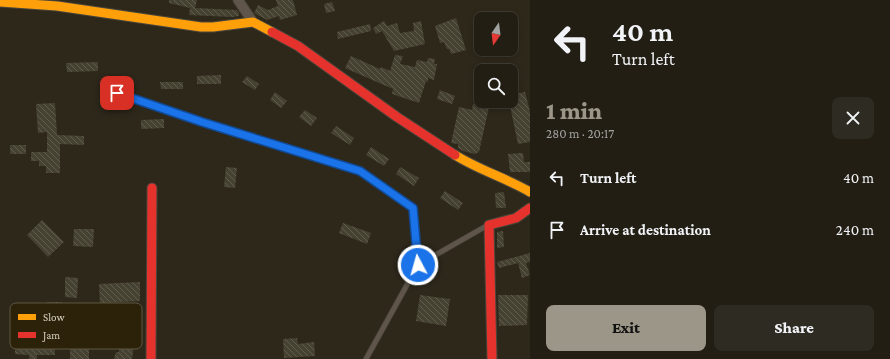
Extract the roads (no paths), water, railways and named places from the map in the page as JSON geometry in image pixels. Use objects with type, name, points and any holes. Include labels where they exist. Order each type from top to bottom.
[{"type":"street","points":[[238,0],[253,22],[298,46],[391,113],[466,162],[519,185],[530,192]]},
{"type":"street","points":[[0,2],[57,6],[201,27],[253,22]]},
{"type":"street","points":[[151,359],[152,188]]},
{"type":"street","points":[[492,359],[489,225],[509,221],[520,216],[530,208]]},
{"type":"lane","points":[[117,93],[202,122],[360,171],[413,208],[418,265]]},
{"type":"lane","points":[[366,359],[418,265],[489,225]]}]
